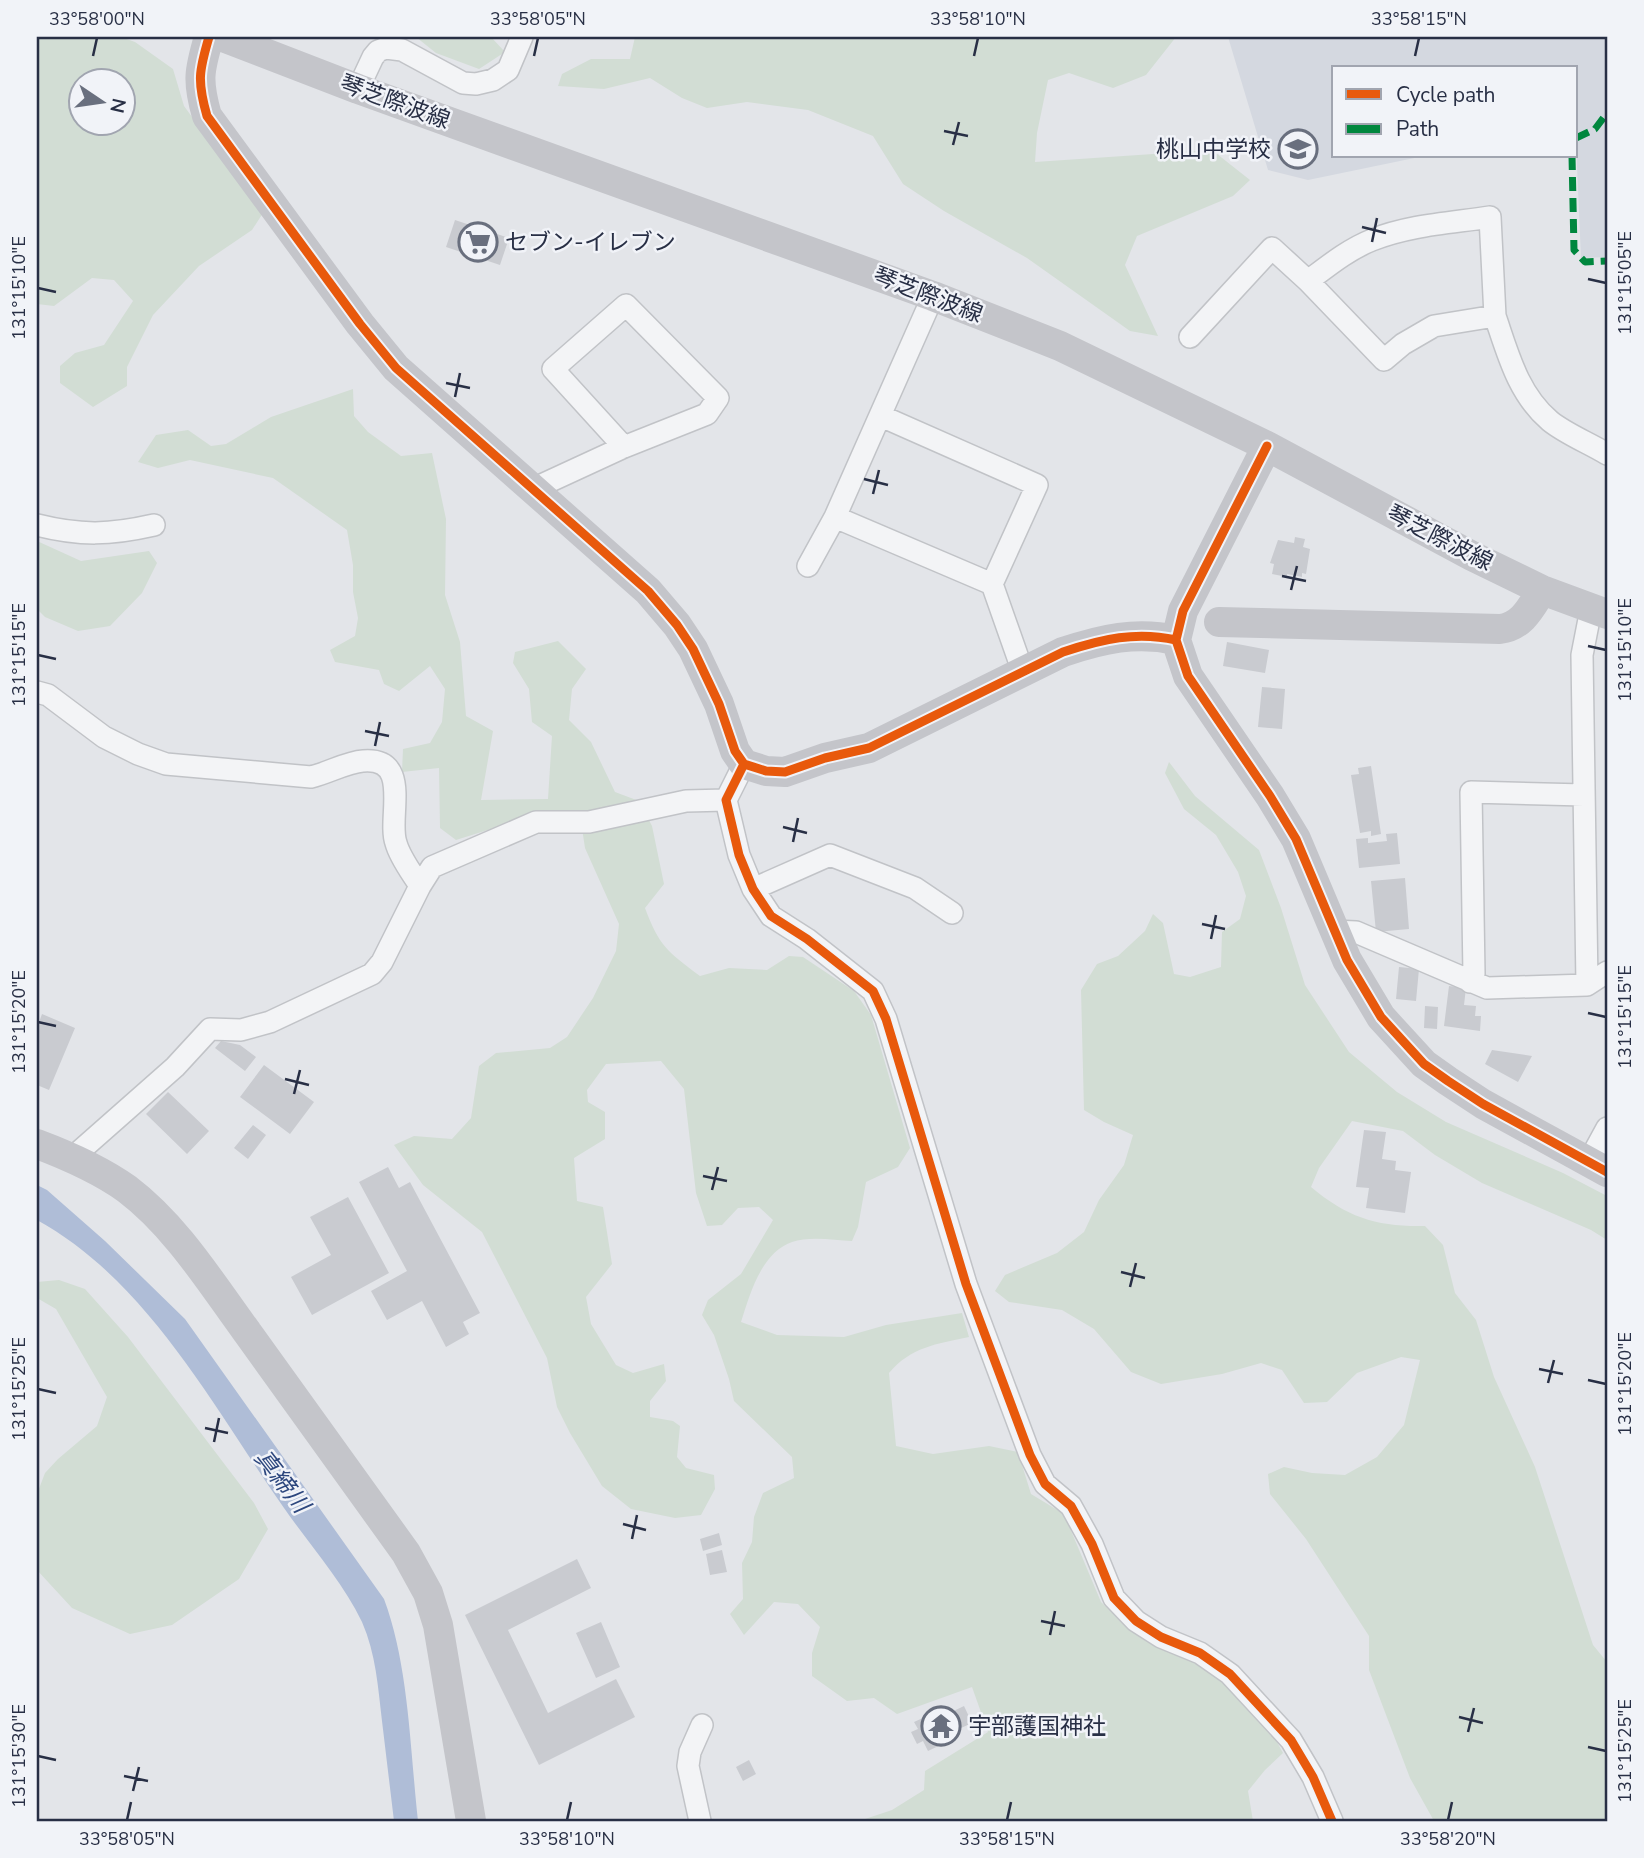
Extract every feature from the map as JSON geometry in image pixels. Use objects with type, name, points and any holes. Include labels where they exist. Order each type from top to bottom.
[{"type":"street","points":[[209,37],[200,66],[200,88],[207,116],[360,324],[396,368],[648,591],[677,625],[706,674],[735,751],[744,764],[766,771],[785,772],[825,758],[869,748],[1063,652],[1096,641],[1142,635],[1176,640]]},
{"type":"street","name":"琴芝際波線","points":[[223,37],[358,89],[933,296],[1060,346],[1267,446],[1461,550],[1542,590],[1599,612]]},
{"type":"street","points":[[358,89],[373,57],[386,48],[402,50],[463,83],[476,84],[493,80],[508,70],[522,37]]},
{"type":"street","points":[[1308,281],[1371,240],[1403,231],[1490,217],[1495,316],[1511,363],[1525,393],[1551,421],[1607,454]]},
{"type":"street","points":[[1190,337],[1272,248],[1308,281],[1384,360],[1403,344],[1434,326],[1495,316]]},
{"type":"street","points":[[808,566],[835,517],[933,296]]},
{"type":"street","points":[[533,489],[624,447],[708,414],[718,398],[626,305],[553,369],[624,447]]},
{"type":"street","points":[[881,416],[1037,485],[992,584],[1023,672]]},
{"type":"street","points":[[1267,446],[1182,611],[1176,640],[1181,660],[1196,691],[1270,796],[1296,839],[1360,986],[1381,1017],[1424,1063],[1483,1104],[1598,1166],[1607,1128]]},
{"type":"street","points":[[835,517],[992,584]]},
{"type":"street","points":[[37,525],[60,531],[91,534],[154,525]]},
{"type":"street","points":[[1219,622],[1500,629],[1509,628],[1522,620],[1542,590]]},
{"type":"street","points":[[1587,985],[1582,655],[1599,612]]},
{"type":"street","points":[[37,692],[48,695],[104,737],[166,764],[311,776],[362,761],[377,763],[390,770],[395,783],[395,842],[420,886]]},
{"type":"street","points":[[744,764],[726,800],[738,855],[753,889],[771,916],[807,939],[873,991],[886,1019],[966,1284],[1030,1455],[1045,1484],[1071,1506],[1092,1544],[1114,1598],[1136,1621],[1161,1637],[1200,1653],[1230,1674],[1291,1740],[1332,1821]]},
{"type":"street","points":[[1470,982],[1474,974],[1471,792],[1584,795]]},
{"type":"street","points":[[73,1157],[175,1067],[210,1029],[241,1030],[270,1022],[372,974],[382,962],[432,867],[536,822],[589,822],[686,801],[726,800]]},
{"type":"street","points":[[753,889],[830,855],[915,888],[952,913]]},
{"type":"street","points":[[1334,931],[1356,932],[1487,988],[1587,985],[1607,972]]},
{"type":"street","points":[[37,1144],[73,1157],[128,1190],[157,1215],[229,1307],[406,1553],[428,1593],[438,1625],[471,1821]]},
{"type":"street","points":[[699,1821],[688,1766],[690,1752],[702,1725]]},
{"type":"shaded area","points":[[37,37],[121,37],[135,42],[173,69],[184,106],[263,213],[252,230],[199,266],[153,315],[127,367],[127,386],[93,407],[60,383],[60,366],[75,353],[104,345],[133,301],[114,280],[92,278],[54,306],[37,304]]},
{"type":"shaded area","points":[[416,37],[491,37],[505,52],[479,69],[436,53]]},
{"type":"shaded area","points":[[635,37],[1176,37],[1146,75],[1113,88],[1069,73],[1048,80],[1037,133],[1035,162],[1212,150],[1250,180],[1233,196],[1137,236],[1125,265],[1158,336],[1130,331],[1027,258],[944,211],[903,184],[873,136],[808,110],[747,102],[707,108],[682,98],[650,78],[604,89],[558,86],[562,74],[591,59],[630,59]]},
{"type":"shaded area","name":"桃山中学校","points":[[1228,37],[1607,37],[1607,257],[1581,258],[1577,158],[1578,66],[1332,66],[1332,158],[1414,158],[1308,180],[1268,170]]},
{"type":"shaded area","points":[[353,389],[354,416],[368,432],[401,456],[432,453],[446,519],[445,595],[460,642],[466,716],[493,731],[481,800],[548,799],[552,736],[532,722],[529,689],[513,663],[515,652],[558,641],[586,669],[572,689],[569,720],[591,742],[615,792],[639,801],[652,826],[664,884],[645,908],[660,940],[680,961],[700,976],[729,968],[767,970],[789,956],[803,957],[854,991],[871,1015],[910,1148],[898,1167],[866,1182],[858,1227],[852,1241],[799,1240],[781,1247],[772,1255],[758,1276],[741,1322],[777,1335],[844,1337],[886,1325],[962,1313],[969,1337],[915,1352],[889,1373],[896,1446],[933,1454],[989,1446],[1018,1452],[1031,1494],[1064,1514],[1101,1602],[1129,1629],[1159,1646],[1199,1662],[1233,1688],[1272,1733],[1283,1753],[1248,1791],[1253,1821],[859,1821],[892,1810],[924,1790],[925,1771],[988,1732],[972,1687],[897,1714],[874,1698],[847,1701],[812,1676],[812,1653],[820,1627],[798,1604],[774,1602],[744,1635],[730,1614],[743,1599],[742,1563],[752,1542],[754,1517],[763,1493],[794,1478],[792,1457],[734,1401],[714,1335],[702,1315],[708,1300],[741,1274],[773,1220],[759,1207],[738,1208],[722,1225],[707,1226],[696,1193],[684,1089],[661,1061],[606,1064],[587,1090],[588,1102],[605,1112],[605,1139],[574,1158],[577,1201],[603,1207],[612,1264],[586,1297],[591,1324],[616,1365],[633,1373],[664,1364],[666,1381],[650,1401],[650,1417],[673,1421],[680,1426],[677,1457],[686,1468],[714,1475],[715,1489],[701,1515],[675,1518],[631,1509],[602,1486],[557,1407],[547,1358],[482,1232],[423,1185],[394,1145],[414,1136],[452,1139],[471,1118],[479,1066],[496,1053],[550,1048],[567,1037],[593,998],[616,951],[619,924],[585,848],[580,815],[523,819],[456,840],[440,828],[439,768],[402,772],[403,749],[430,743],[442,722],[445,689],[430,666],[399,691],[384,684],[379,670],[335,662],[330,650],[355,636],[358,618],[347,530],[273,478],[190,460],[158,468],[138,462],[156,435],[188,430],[211,446],[226,444],[271,417]]},
{"type":"shaded area","points":[[37,541],[81,561],[149,551],[157,563],[142,593],[110,626],[78,631],[45,617],[37,609]]},
{"type":"shaded area","points":[[1169,762],[1195,796],[1259,850],[1281,908],[1305,985],[1349,1052],[1397,1092],[1446,1122],[1563,1173],[1607,1196],[1607,1240],[1591,1230],[1482,1183],[1435,1155],[1403,1131],[1352,1121],[1319,1168],[1311,1187],[1338,1206],[1364,1218],[1393,1225],[1425,1226],[1443,1245],[1455,1293],[1476,1320],[1494,1377],[1535,1467],[1593,1645],[1607,1662],[1607,1821],[1434,1821],[1410,1778],[1369,1670],[1369,1636],[1306,1539],[1270,1494],[1268,1474],[1284,1467],[1312,1473],[1345,1475],[1377,1457],[1404,1425],[1420,1360],[1401,1357],[1357,1373],[1327,1402],[1304,1403],[1282,1370],[1261,1363],[1222,1374],[1161,1384],[1131,1372],[1094,1329],[1062,1310],[1009,1302],[995,1291],[1005,1275],[1057,1253],[1084,1232],[1099,1200],[1124,1165],[1133,1135],[1084,1110],[1081,990],[1097,964],[1118,956],[1145,931],[1153,914],[1163,923],[1174,974],[1190,977],[1221,967],[1222,932],[1240,919],[1246,896],[1238,872],[1216,835],[1184,809],[1165,773]]},
{"type":"shaded area","points":[[59,1280],[85,1289],[128,1337],[254,1503],[268,1529],[239,1579],[172,1625],[130,1634],[72,1608],[37,1570],[37,1494],[45,1473],[97,1426],[107,1397],[56,1309],[37,1298],[37,1282]]},
{"type":"water","name":"真締川","points":[[37,1185],[47,1190],[105,1241],[185,1319],[384,1599],[404,1680],[418,1821],[394,1821],[376,1671],[367,1634],[354,1607],[176,1349],[145,1311],[77,1246],[37,1220]]},
{"type":"building","name":"セブン-イレブン","points":[[455,220],[509,238],[500,265],[446,247]]},
{"type":"building","points":[[1295,537],[1305,539],[1303,547],[1310,549],[1306,574],[1302,573],[1302,577],[1287,574],[1287,577],[1272,574],[1274,564],[1270,563],[1278,540],[1294,543]]},
{"type":"building","points":[[1227,642],[1269,650],[1265,673],[1223,666]]},
{"type":"building","points":[[1262,687],[1285,689],[1282,729],[1258,727]]},
{"type":"building","points":[[1371,766],[1381,834],[1371,836],[1371,831],[1360,833],[1351,775],[1359,774],[1358,768]]},
{"type":"building","points":[[1397,833],[1400,864],[1359,868],[1356,839],[1368,838],[1368,843],[1387,841],[1386,834]]},
{"type":"building","points":[[1405,878],[1409,929],[1376,932],[1371,881]]},
{"type":"building","points":[[1399,967],[1419,969],[1416,1001],[1396,999]]},
{"type":"building","points":[[1449,986],[1466,988],[1464,1005],[1476,1006],[1475,1016],[1481,1016],[1480,1031],[1444,1026]]},
{"type":"building","points":[[1425,1006],[1438,1007],[1437,1029],[1424,1028]]},
{"type":"building","points":[[42,1014],[75,1028],[49,1090],[37,1085],[37,1028]]},
{"type":"building","points":[[221,1041],[240,1045],[256,1057],[245,1071],[215,1048]]},
{"type":"building","points":[[1492,1050],[1532,1056],[1518,1082],[1485,1064]]},
{"type":"building","points":[[264,1065],[314,1102],[290,1134],[240,1097]]},
{"type":"building","points":[[168,1092],[209,1131],[187,1154],[146,1114]]},
{"type":"building","points":[[253,1125],[266,1135],[248,1159],[234,1148]]},
{"type":"building","points":[[1364,1130],[1386,1132],[1382,1159],[1396,1161],[1395,1170],[1411,1172],[1405,1213],[1366,1208],[1369,1188],[1356,1187]]},
{"type":"building","points":[[388,1167],[399,1188],[410,1182],[480,1313],[463,1322],[469,1334],[446,1347],[422,1301],[387,1320],[371,1291],[407,1271],[359,1182]]},
{"type":"building","points":[[348,1197],[389,1273],[312,1315],[291,1277],[331,1255],[310,1217]]},
{"type":"building","points":[[719,1533],[722,1545],[703,1551],[700,1539]]},
{"type":"building","points":[[722,1550],[727,1572],[710,1575],[706,1554]]},
{"type":"building","points":[[577,1559],[591,1588],[508,1630],[548,1713],[616,1679],[635,1717],[539,1765],[465,1615]]},
{"type":"building","points":[[601,1622],[620,1667],[596,1678],[576,1633]]},
{"type":"building","name":"宇部護国神社","points":[[964,1706],[972,1723],[948,1734],[951,1740],[928,1751],[923,1741],[917,1744],[911,1732],[918,1729],[914,1722],[936,1712],[939,1718]]},
{"type":"building","points":[[749,1760],[756,1774],[743,1781],[736,1767]]},
{"type":"marked path","points":[[1578,137],[1595,129],[1607,113]]},
{"type":"marked path","points":[[1572,158],[1574,250],[1585,262],[1607,261]]},
{"type":"cycle path","points":[[209,37],[200,76],[207,116],[360,324],[396,368],[648,591],[693,649],[719,704],[735,751],[744,764],[766,771],[785,772],[825,758],[869,748],[1077,647],[1133,636],[1176,640]]},
{"type":"cycle path","points":[[1267,446],[1183,611],[1176,640],[1188,676],[1296,839],[1347,960],[1381,1017],[1424,1064],[1448,1081],[1483,1104],[1607,1172]]},
{"type":"cycle path","points":[[744,764],[726,800],[739,855],[753,889],[771,916],[807,939],[873,991],[886,1019],[966,1284],[1030,1455],[1045,1484],[1071,1506],[1092,1544],[1114,1598],[1136,1621],[1161,1637],[1200,1653],[1230,1674],[1291,1740],[1313,1777],[1332,1821]]},
{"type":"place","name":"桃山中学校","points":[[1298,149]]},
{"type":"place","name":"セブン-イレブン","points":[[478,242]]},
{"type":"place","name":"宇部護国神社","points":[[941,1726]]}]
